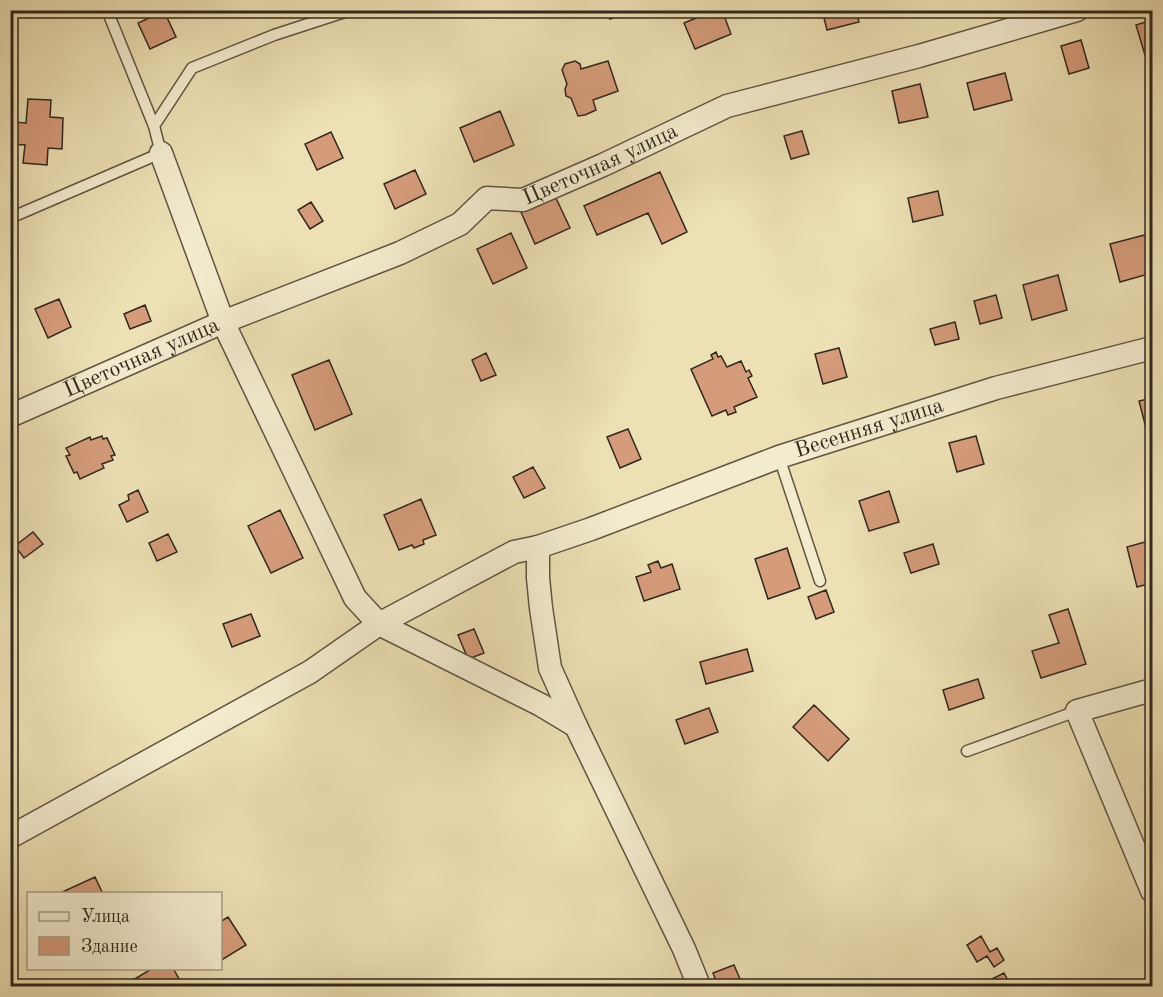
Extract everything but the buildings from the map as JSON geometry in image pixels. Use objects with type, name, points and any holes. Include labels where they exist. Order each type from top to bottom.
[{"type":"street","name":"Цветочная улица","points":[[10,416],[223,322],[400,253],[460,224],[487,198],[523,200],[727,106],[919,56],[1077,10]]},
{"type":"street","points":[[161,153],[223,322],[355,598],[379,624],[541,705],[576,726]]},
{"type":"street","name":"Весенняя улица","points":[[10,837],[310,672],[379,624],[514,552],[538,547],[591,529],[779,457],[996,388],[1152,348]]},
{"type":"street","points":[[538,547],[540,608],[550,668],[684,949],[699,987]]},
{"type":"street","points":[[1152,690],[1077,711],[1152,891]]},
{"type":"lane","points":[[10,218],[161,153],[154,126],[107,10]]},
{"type":"lane","points":[[154,126],[192,68],[274,35],[351,10]]},
{"type":"lane","points":[[779,457],[820,581]]},
{"type":"lane","points":[[967,751],[1077,711]]}]
